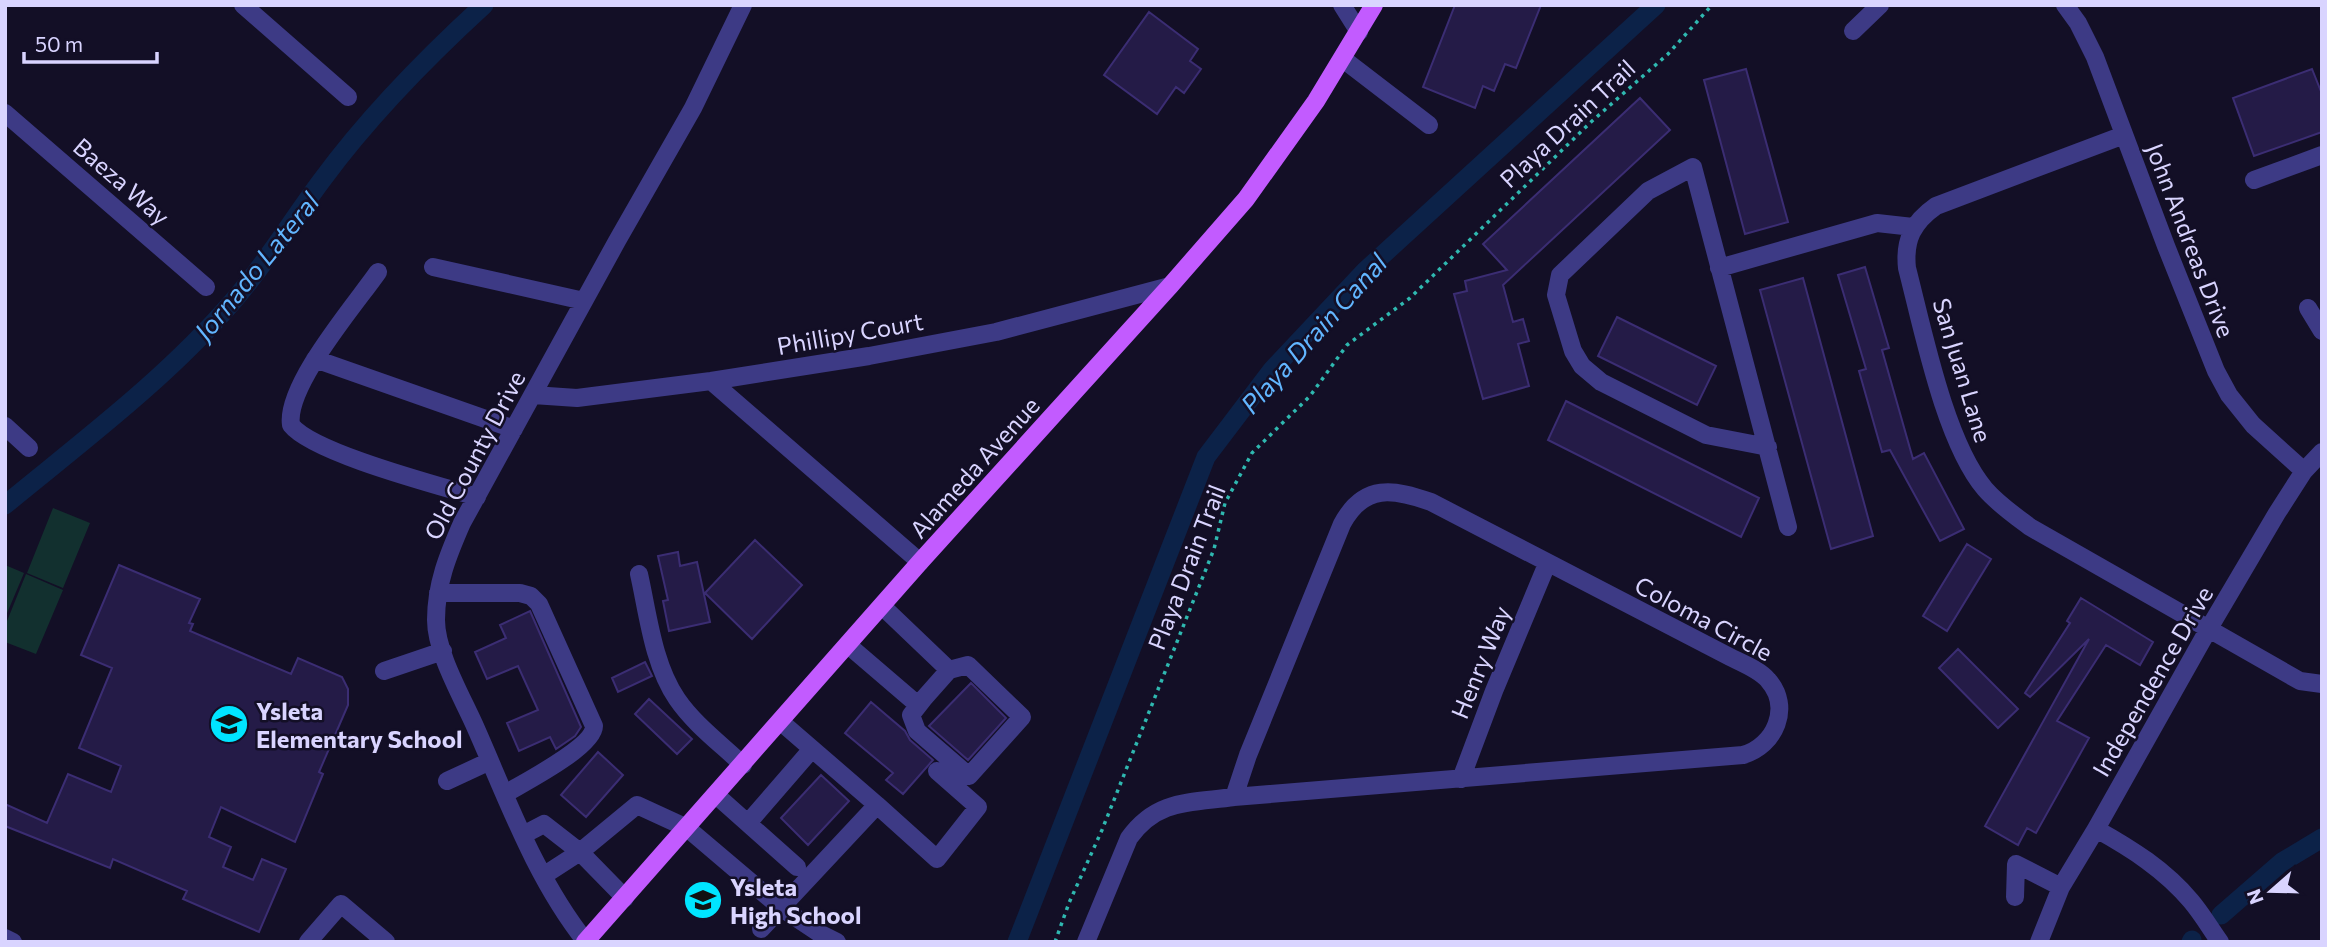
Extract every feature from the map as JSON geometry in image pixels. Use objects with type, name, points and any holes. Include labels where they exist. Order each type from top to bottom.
[{"type":"main road","name":"Alameda Avenue","points":[[585,942],[920,562],[1246,199],[1316,102],[1374,5]]},
{"type":"street","points":[[243,5],[348,97]]},
{"type":"street","name":"Old County Drive","points":[[585,942],[559,907],[543,876],[443,651],[436,622],[438,593],[446,558],[477,497],[694,108],[743,5]]},
{"type":"street","points":[[1342,5],[1359,32]]},
{"type":"street","points":[[1853,31],[1880,5]]},
{"type":"street","name":"John Andreas Drive","points":[[2065,5],[2078,23],[2095,57],[2216,371],[2229,395],[2253,425],[2304,471]]},
{"type":"street","points":[[1343,59],[1429,125]]},
{"type":"street","name":"Baeza Way","points":[[5,113],[206,287]]},
{"type":"street","points":[[1720,268],[1877,223],[1913,227],[1923,215],[1936,206],[2124,135]]},
{"type":"street","points":[[2254,180],[2322,155]]},
{"type":"street","points":[[1768,447],[1706,435],[1601,382],[1582,366],[1573,351],[1556,295],[1560,275],[1648,191],[1693,167],[1768,447],[1788,527]]},
{"type":"street","name":"San Juan Lane","points":[[1913,227],[1905,252],[1917,308],[1960,449],[1985,488],[2001,505],[2030,527],[2300,681],[2322,684]]},
{"type":"street","points":[[433,267],[584,301]]},
{"type":"street","points":[[378,272],[315,359],[290,410],[291,425],[302,436],[328,449],[477,497]]},
{"type":"street","name":"Phillipy Court","points":[[533,395],[577,398],[711,381],[869,356],[996,332],[1170,286]]},
{"type":"street","points":[[2308,308],[2322,331]]},
{"type":"street","points":[[315,359],[514,429]]},
{"type":"street","points":[[711,381],[920,562]]},
{"type":"street","points":[[5,426],[29,448]]},
{"type":"street","name":"Independence Drive","points":[[2039,942],[2061,887],[2208,630],[2304,471],[2322,452]]},
{"type":"street","name":"Coloma Circle","points":[[1086,942],[1129,838],[1139,824],[1152,813],[1168,806],[1234,797],[1743,755],[1764,745],[1773,733],[1780,710],[1776,691],[1763,676],[1431,502],[1397,491],[1381,492],[1358,503],[1342,524],[1248,755],[1234,797]]},
{"type":"street","name":"Henry Way","points":[[1461,779],[1546,564]]},
{"type":"street","points":[[639,573],[650,627],[670,687],[678,701],[743,765]]},
{"type":"street","points":[[438,593],[520,593],[531,596],[539,604],[594,726],[594,732],[575,751],[505,794]]},
{"type":"street","points":[[882,606],[949,670]]},
{"type":"street","points":[[848,645],[918,705],[925,697],[949,670],[968,665],[1022,717],[969,776],[917,730],[911,715],[925,697]]},
{"type":"street","points":[[384,671],[443,651]]},
{"type":"street","points":[[781,722],[937,859],[978,807],[937,771]]},
{"type":"street","points":[[748,823],[812,749]]},
{"type":"street","points":[[447,781],[490,761]]},
{"type":"street","points":[[716,795],[797,867]]},
{"type":"street","points":[[543,876],[580,852],[637,805],[687,828],[780,907],[837,942]]},
{"type":"street","points":[[761,929],[877,805]]},
{"type":"street","points":[[523,835],[544,824],[580,852],[625,898]]},
{"type":"street","points":[[2096,830],[2127,846],[2163,872],[2192,902],[2220,942]]},
{"type":"street","points":[[2015,897],[2016,864],[2061,887]]},
{"type":"street","points":[[308,942],[341,904],[386,942]]},
{"type":"street","points":[[325,942],[328,937],[328,919]]},
{"type":"street","points":[[5,938],[13,942]]},
{"type":"path","name":"Playa Drain Trail","points":[[1055,942],[1214,549],[1225,503],[1252,453],[1310,396],[1347,345],[1410,298],[1591,122],[1668,54],[1712,5]]},
{"type":"green space","points":[[53,508],[90,523],[63,588],[27,573]]},
{"type":"green space","points":[[5,565],[24,573],[5,618]]},
{"type":"green space","points":[[26,574],[63,590],[36,654],[5,642],[5,626]]},
{"type":"building","points":[[1455,5],[1541,5],[1516,68],[1505,64],[1494,91],[1483,86],[1475,108],[1423,87]]},
{"type":"building","points":[[1149,12],[1198,49],[1190,61],[1201,69],[1184,93],[1176,87],[1157,114],[1104,75]]},
{"type":"building","points":[[1746,69],[1788,222],[1745,234],[1704,80]]},
{"type":"building","points":[[2312,69],[2322,94],[2322,132],[2254,156],[2233,98]]},
{"type":"building","points":[[1640,98],[1670,130],[1503,285],[1513,322],[1523,319],[1529,341],[1518,344],[1529,386],[1483,399],[1454,294],[1467,291],[1465,281],[1507,270],[1483,244]]},
{"type":"building","points":[[1865,267],[1889,348],[1882,350],[1913,459],[1924,453],[1964,529],[1940,541],[1890,450],[1882,452],[1859,371],[1866,369],[1838,275]]},
{"type":"building","points":[[1803,278],[1873,536],[1831,549],[1760,290]]},
{"type":"building","points":[[1617,317],[1716,366],[1697,405],[1598,356]]},
{"type":"building","points":[[1566,401],[1759,498],[1741,537],[1548,440]]},
{"type":"building","points":[[755,540],[802,585],[752,639],[705,593]]},
{"type":"building","points":[[1967,544],[1991,559],[1947,631],[1923,616]]},
{"type":"building","points":[[678,552],[680,566],[697,562],[710,622],[669,631],[663,601],[668,600],[658,556]]},
{"type":"building","points":[[119,565],[200,599],[189,623],[193,624],[190,631],[291,674],[298,658],[342,677],[348,689],[348,705],[319,772],[323,774],[295,842],[221,807],[209,837],[231,847],[223,867],[253,880],[262,859],[286,869],[259,932],[183,899],[187,891],[113,859],[110,868],[5,826],[5,804],[47,823],[68,774],[111,792],[121,766],[79,748],[112,668],[81,655]]},
{"type":"building","points":[[2081,598],[2153,642],[2140,665],[2106,645],[2057,721],[2089,738],[2036,833],[2027,828],[2018,845],[1985,826],[2089,639],[2030,697],[2025,693],[2070,623],[2067,621]]},
{"type":"building","points":[[530,611],[581,727],[575,736],[556,749],[550,737],[519,751],[507,723],[538,710],[518,666],[487,679],[475,652],[506,638],[500,625]]},
{"type":"building","points":[[1958,649],[2018,709],[1998,728],[1939,668]]},
{"type":"building","points":[[645,662],[652,676],[618,692],[612,678]]},
{"type":"building","points":[[971,683],[1006,718],[968,760],[929,726]]},
{"type":"building","points":[[649,699],[692,739],[677,754],[635,714]]},
{"type":"building","points":[[871,702],[933,760],[903,794],[886,780],[893,773],[845,733]]},
{"type":"building","points":[[598,752],[623,775],[586,817],[561,795]]},
{"type":"building","points":[[821,775],[849,801],[808,845],[781,818]]},
{"type":"waterway","name":"Jornado Lateral","points":[[5,505],[153,382],[208,329],[257,271],[359,133],[419,67],[484,5]]},
{"type":"waterway","name":"Playa Drain Canal","points":[[1017,942],[1206,457],[1272,370],[1365,271],[1656,5]]},
{"type":"waterway","points":[[2221,915],[2282,862],[2322,838]]},
{"type":"place","name":"Ysleta Elementary School","points":[[229,724]]},
{"type":"place","name":"Ysleta High School","points":[[703,900]]}]
